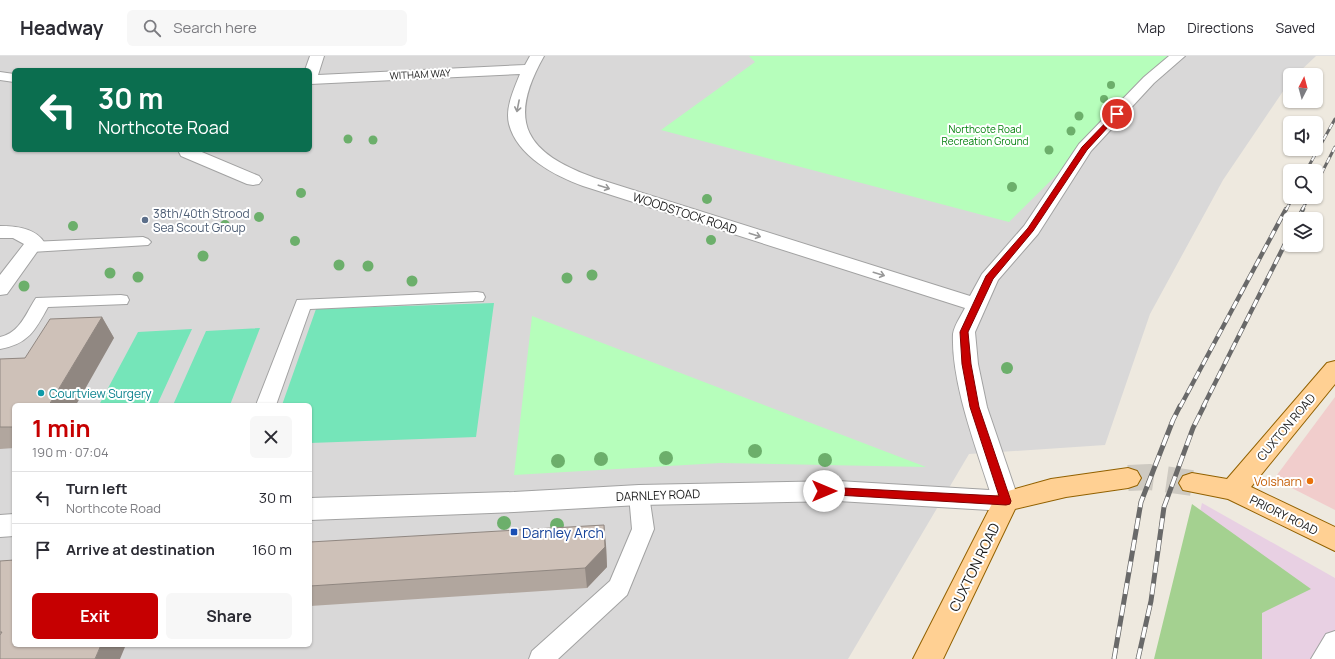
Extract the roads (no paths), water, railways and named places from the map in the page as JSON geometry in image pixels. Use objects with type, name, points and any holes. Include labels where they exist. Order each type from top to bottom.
[{"type":"main road","name":"CUXTON ROAD","points":[[1233,490],[1335,369]]},
{"type":"main road","points":[[1006,501],[1046,489],[1128,478]]},
{"type":"main road","points":[[1192,483],[1233,490]]},
{"type":"main road","name":"PRIORY ROAD","points":[[1233,490],[1335,540]]},
{"type":"main road","name":"CUXTON ROAD","points":[[928,659],[1006,501]]},
{"type":"street","points":[[312,70],[317,56]]},
{"type":"street","points":[[1006,501],[974,407],[967,364],[964,332],[989,278],[1031,230],[1085,148],[1149,80],[1178,56]]},
{"type":"street","name":"WITHAM WAY","points":[[312,79],[533,63]]},
{"type":"street","name":"WOODSTOCK ROAD","points":[[533,63],[525,80],[517,107],[517,126],[525,140],[558,169],[576,178],[976,305]]},
{"type":"street","points":[[0,76],[12,78]]},
{"type":"street","points":[[187,152],[253,180]]},
{"type":"street","points":[[0,232],[17,232],[35,242],[0,289]]},
{"type":"street","name":"DARNLEY ROAD","points":[[312,509],[514,502],[639,495],[838,491],[1006,501]]},
{"type":"street","points":[[0,526],[12,525]]},
{"type":"lane","points":[[31,247],[143,242]]},
{"type":"lane","points":[[267,403],[303,304],[477,297]]},
{"type":"lane","points":[[0,343],[10,342],[23,334],[42,302],[121,300]]},
{"type":"lane","points":[[541,659],[619,588],[643,529],[639,495]]},
{"type":"lane","points":[[1323,659],[1335,642]]},
{"type":"tunnel","points":[[1128,478],[1150,477],[1192,483]]},
{"type":"railway","points":[[1310,164],[1335,119]]},
{"type":"railway","points":[[1323,170],[1335,147]]},
{"type":"railway","points":[[1286,210],[1289,204]]},
{"type":"railway","points":[[1302,210],[1305,204]]},
{"type":"railway","points":[[1180,407],[1286,209]]},
{"type":"railway","points":[[1203,407],[1283,248]]},
{"type":"railway","points":[[1114,659],[1141,502],[1173,420],[1180,406]]},
{"type":"railway","points":[[1138,659],[1151,601],[1164,507],[1193,428],[1204,406]]},
{"type":"place","name":"38th/40th Strood Sea Scout Group","points":[[145,220]]},
{"type":"place","name":"Courtview Surgery","points":[[41,393]]},
{"type":"place","name":"Volsharn","points":[[1310,481]]},
{"type":"place","name":"Darnley Arch","points":[[514,532]]},
{"type":"park label","name":"Northcote Road Recreation Ground","points":[[985,134]]}]
